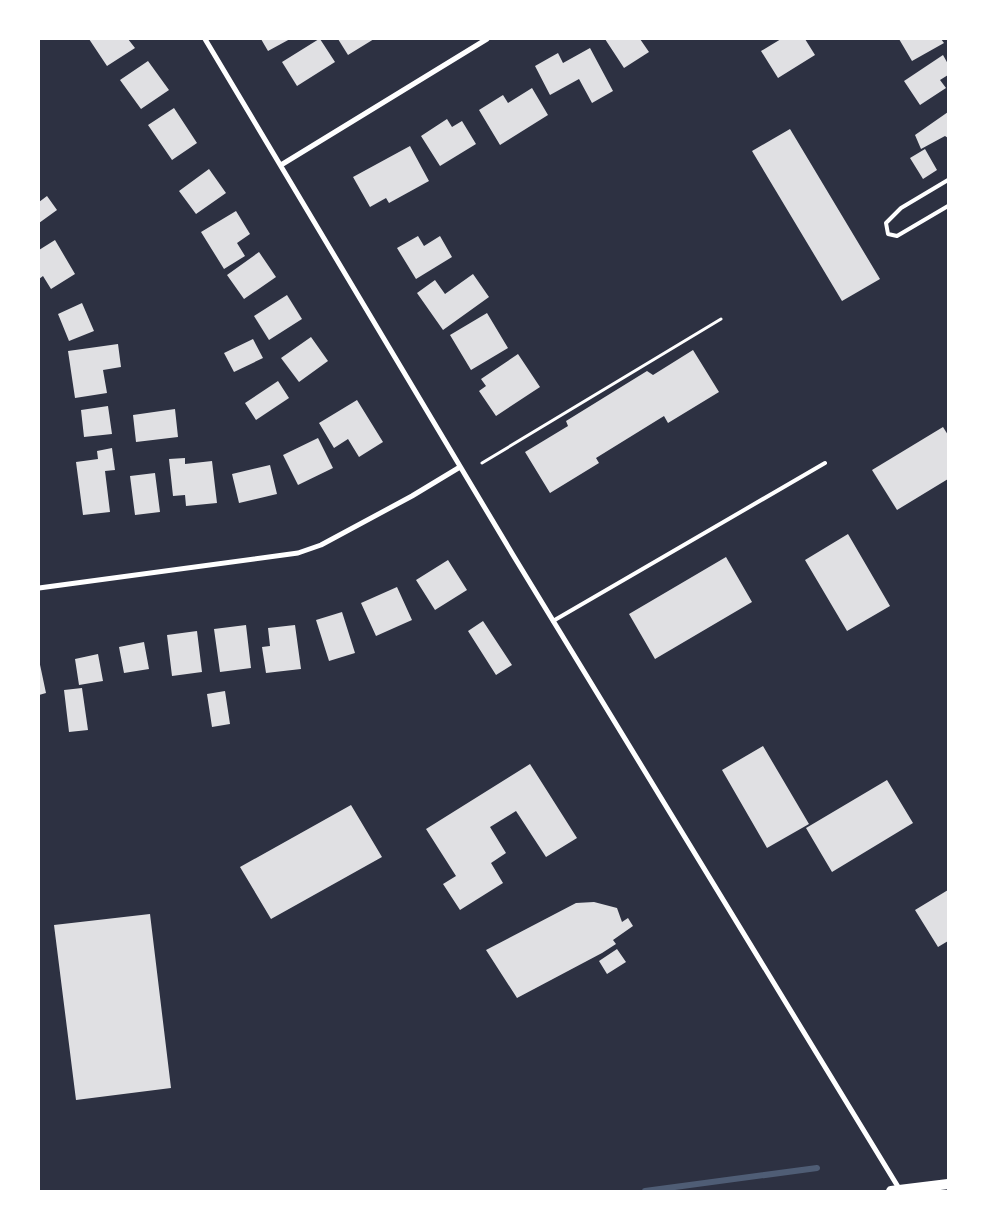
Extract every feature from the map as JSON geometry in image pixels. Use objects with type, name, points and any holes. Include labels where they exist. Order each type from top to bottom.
[{"type":"main road","points":[[896,1191],[948,1184]]},
{"type":"street","points":[[205,39],[896,1191]]},
{"type":"street","points":[[281,165],[487,39]]},
{"type":"street","points":[[39,588],[298,553],[321,545],[412,496],[460,467]]},
{"type":"lane","points":[[948,180],[901,208],[886,223],[888,234],[897,236],[948,206]]},
{"type":"lane","points":[[553,621],[825,463]]},
{"type":"path","points":[[482,463],[721,319]]},
{"type":"building","points":[[89,39],[128,39],[135,48],[107,66]]},
{"type":"building","points":[[261,39],[290,39],[268,51]]},
{"type":"building","points":[[319,39],[335,62],[297,86],[282,62]]},
{"type":"building","points":[[338,39],[374,39],[348,55]]},
{"type":"building","points":[[605,39],[640,39],[649,52],[624,68]]},
{"type":"building","points":[[781,39],[805,39],[815,55],[778,78],[761,51]]},
{"type":"building","points":[[899,39],[941,39],[944,43],[912,61]]},
{"type":"building","points":[[590,48],[613,91],[592,103],[579,79],[550,95],[535,66],[558,53],[563,63]]},
{"type":"building","points":[[943,55],[948,64],[948,75],[940,80],[946,88],[920,105],[904,81]]},
{"type":"building","points":[[148,61],[169,90],[141,109],[120,80]]},
{"type":"building","points":[[532,88],[548,115],[500,145],[479,110],[503,95],[508,103]]},
{"type":"building","points":[[174,108],[197,143],[172,160],[148,125]]},
{"type":"building","points":[[948,112],[948,138],[945,136],[921,149],[915,135]]},
{"type":"building","points":[[447,119],[452,127],[462,121],[476,144],[440,166],[421,136]]},
{"type":"building","points":[[790,129],[880,279],[842,301],[752,151]]},
{"type":"building","points":[[410,146],[429,181],[389,203],[386,198],[370,207],[353,177]]},
{"type":"building","points":[[925,149],[937,170],[923,179],[910,158]]},
{"type":"building","points":[[209,169],[226,193],[196,214],[179,191]]},
{"type":"building","points":[[47,196],[57,210],[39,223],[39,202]]},
{"type":"building","points":[[236,211],[250,234],[237,243],[245,256],[224,269],[201,232]]},
{"type":"building","points":[[418,236],[424,246],[440,236],[452,257],[416,279],[397,248]]},
{"type":"building","points":[[55,240],[75,274],[51,289],[43,276],[39,279],[39,250]]},
{"type":"building","points":[[259,252],[276,277],[244,299],[227,275]]},
{"type":"building","points":[[473,274],[489,297],[443,330],[417,293],[435,280],[445,294]]},
{"type":"building","points":[[287,295],[302,319],[269,340],[254,316]]},
{"type":"building","points":[[82,303],[94,331],[69,341],[58,314]]},
{"type":"building","points":[[487,313],[508,348],[471,370],[450,335]]},
{"type":"building","points":[[311,337],[328,361],[299,382],[281,358]]},
{"type":"building","points":[[253,339],[263,358],[234,372],[224,353]]},
{"type":"building","points":[[118,344],[121,367],[103,370],[107,393],[75,398],[68,351]]},
{"type":"building","points":[[693,350],[719,392],[668,423],[664,416],[596,458],[599,463],[550,493],[525,452],[568,426],[566,421],[647,371],[653,375]]},
{"type":"building","points":[[518,354],[540,387],[496,416],[479,391],[486,386],[481,379]]},
{"type":"building","points":[[278,381],[289,398],[256,420],[245,403]]},
{"type":"building","points":[[357,400],[383,442],[359,457],[348,439],[334,448],[319,423]]},
{"type":"building","points":[[108,406],[112,434],[84,437],[81,410]]},
{"type":"building","points":[[175,409],[178,437],[136,442],[133,415]]},
{"type":"building","points":[[943,427],[948,435],[948,479],[897,510],[872,470]]},
{"type":"building","points":[[318,438],[333,468],[298,485],[283,455]]},
{"type":"building","points":[[112,448],[115,470],[105,471],[110,512],[83,515],[76,462],[98,459],[97,451]]},
{"type":"building","points":[[185,458],[185,464],[212,461],[217,503],[186,506],[185,495],[173,496],[169,459]]},
{"type":"building","points":[[270,465],[277,494],[239,503],[232,474]]},
{"type":"building","points":[[155,473],[160,512],[135,515],[130,476]]},
{"type":"building","points":[[848,534],[890,606],[847,631],[805,560]]},
{"type":"building","points":[[726,557],[752,602],[655,659],[629,614]]},
{"type":"building","points":[[448,560],[467,590],[435,610],[416,580]]},
{"type":"building","points":[[397,587],[412,620],[376,636],[361,603]]},
{"type":"building","points":[[342,612],[355,653],[329,661],[316,620]]},
{"type":"building","points":[[483,621],[512,665],[496,675],[468,631]]},
{"type":"building","points":[[246,625],[251,668],[220,672],[214,629]]},
{"type":"building","points":[[295,625],[301,669],[266,673],[262,647],[270,646],[268,628]]},
{"type":"building","points":[[197,631],[202,672],[172,676],[167,635]]},
{"type":"building","points":[[144,642],[149,669],[124,673],[119,647]]},
{"type":"building","points":[[98,654],[103,681],[79,685],[75,659]]},
{"type":"building","points":[[39,660],[46,693],[39,695]]},
{"type":"building","points":[[82,688],[88,730],[69,732],[64,690]]},
{"type":"building","points":[[225,691],[230,724],[212,727],[207,694]]},
{"type":"building","points":[[763,746],[809,824],[767,848],[722,770]]},
{"type":"building","points":[[530,764],[577,838],[546,857],[516,811],[490,827],[506,853],[491,863],[503,883],[460,910],[443,884],[456,876],[426,829]]},
{"type":"building","points":[[887,780],[913,823],[832,872],[806,828]]},
{"type":"building","points":[[351,805],[382,857],[271,919],[240,867]]},
{"type":"building","points":[[948,890],[948,941],[938,947],[915,910]]},
{"type":"building","points":[[594,902],[617,908],[622,922],[628,918],[633,926],[613,940],[616,944],[602,953],[517,998],[486,950],[576,903]]},
{"type":"building","points":[[150,914],[171,1088],[76,1100],[54,925]]},
{"type":"building","points":[[617,949],[626,962],[607,974],[599,961]]},
{"type":"waterway","points":[[645,1191],[817,1168]]}]
